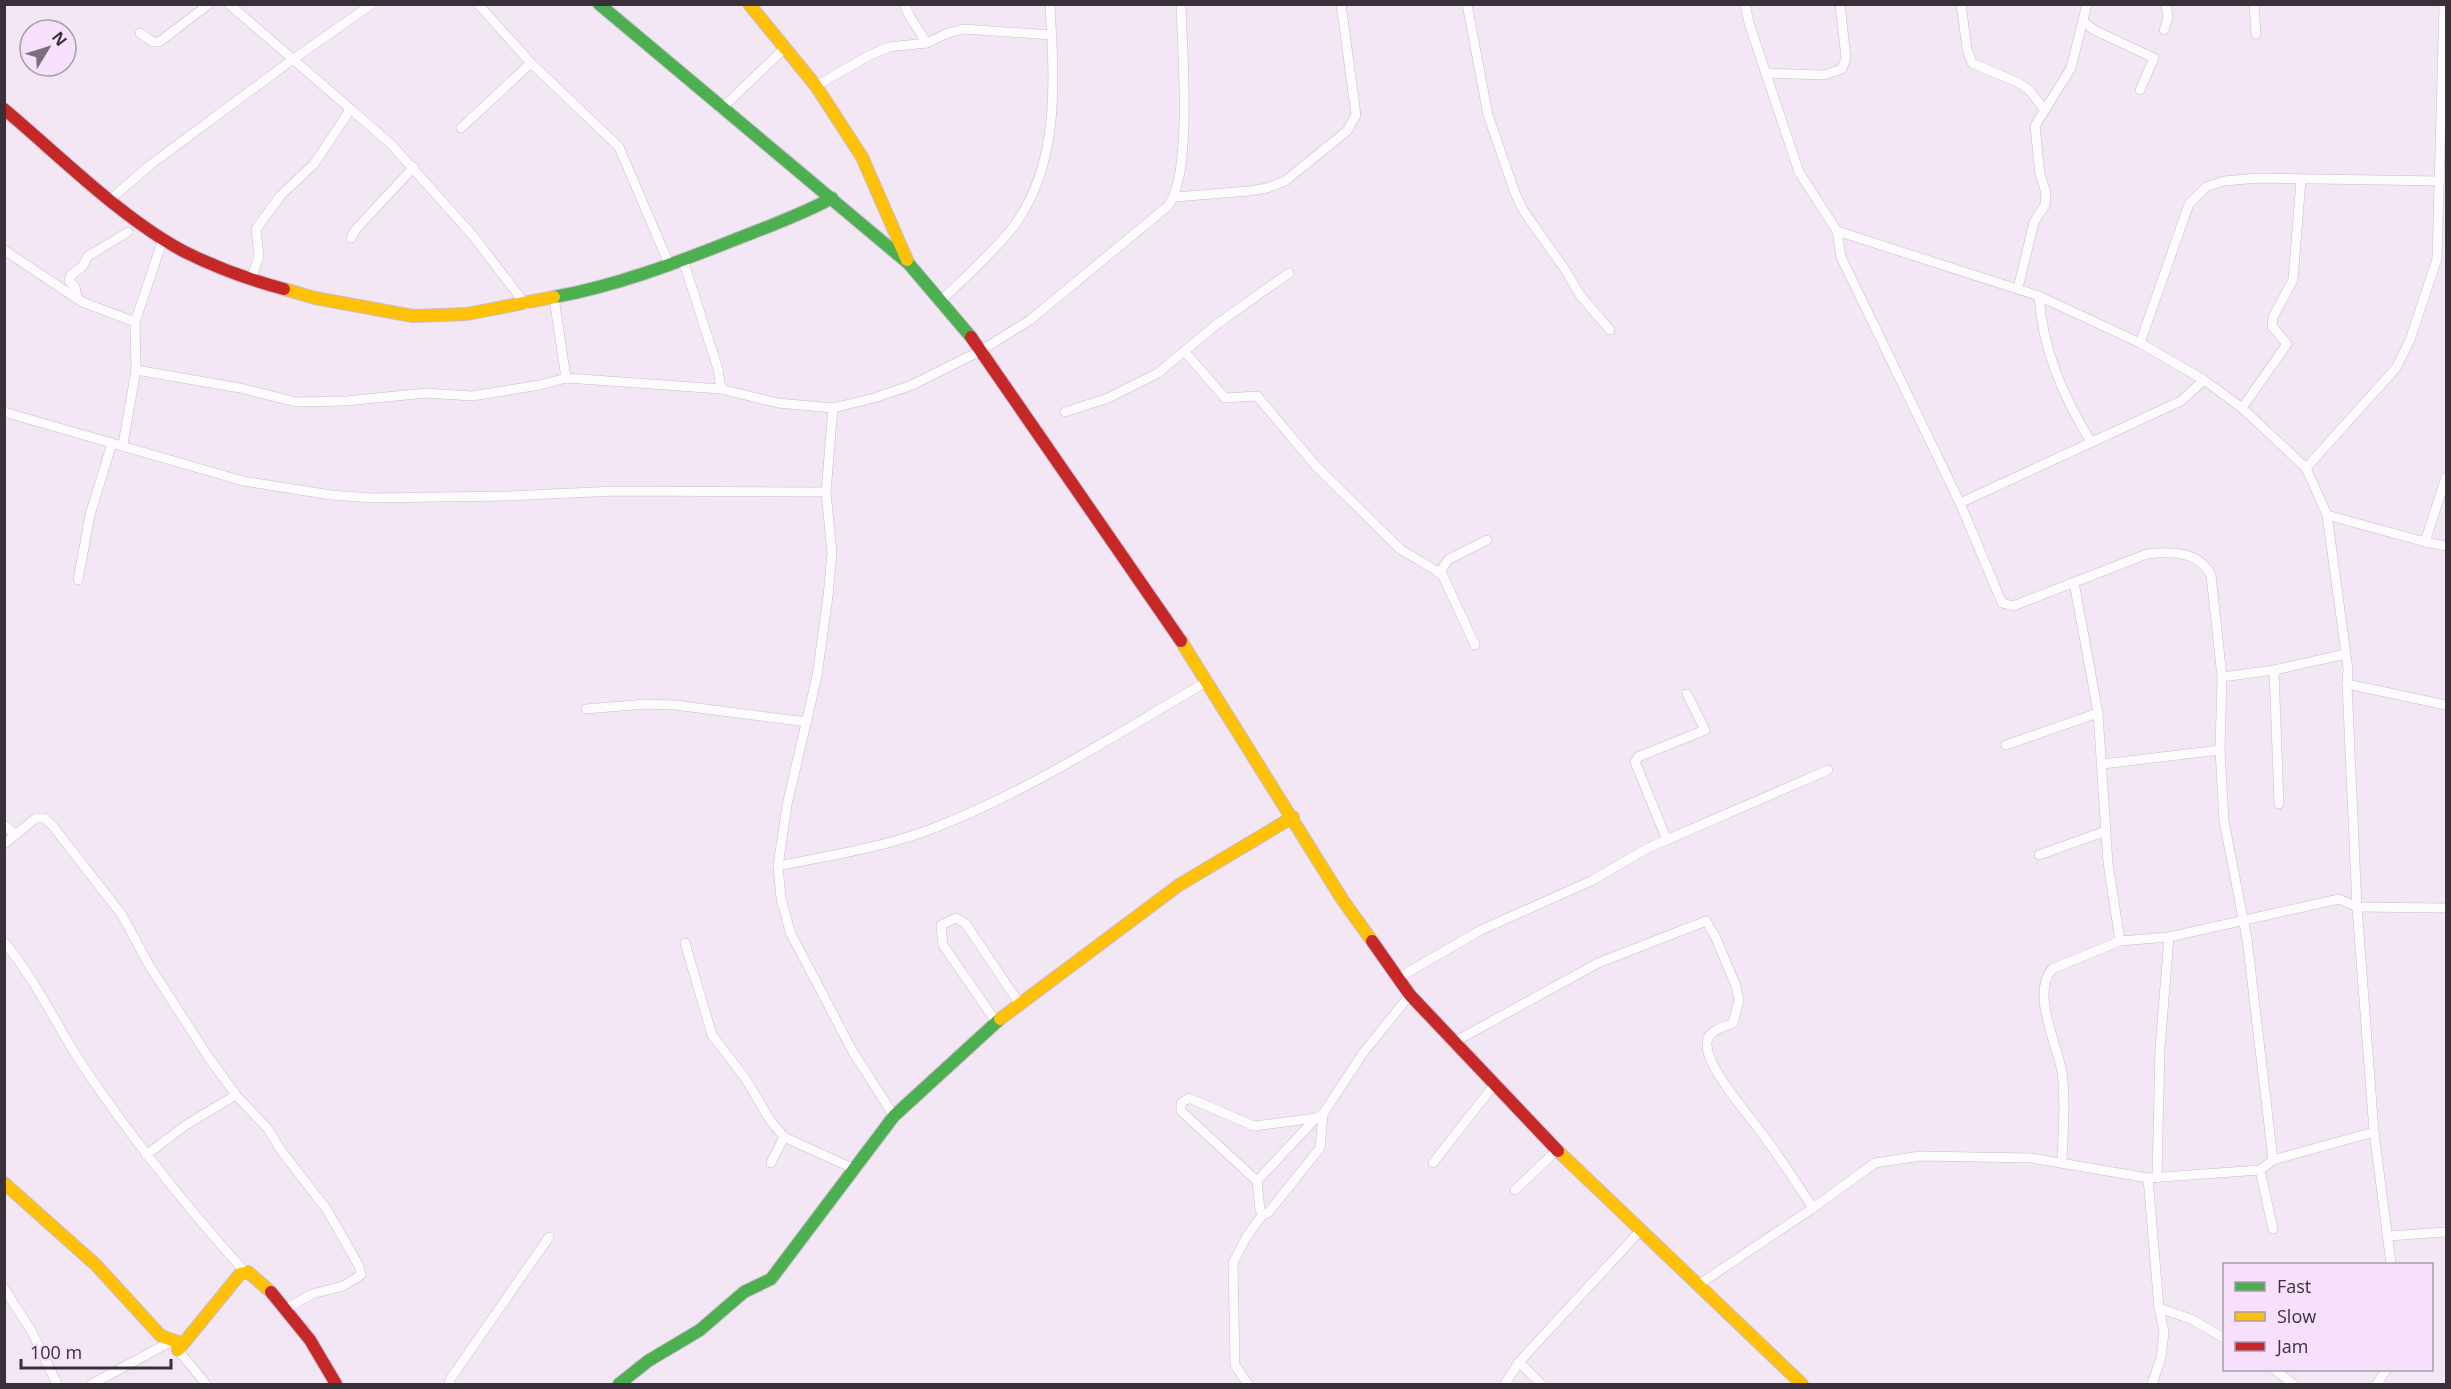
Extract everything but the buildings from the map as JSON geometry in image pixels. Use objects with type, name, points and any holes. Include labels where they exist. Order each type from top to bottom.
[{"type":"street","points":[[140,33],[153,42],[159,42],[209,4]]},
{"type":"street","points":[[229,4],[391,144],[414,167],[474,237],[526,305]]},
{"type":"street","points":[[111,198],[150,165],[372,4]]},
{"type":"street","points":[[478,4],[531,63],[618,147],[669,264]]},
{"type":"street","points":[[599,4],[721,109],[832,198],[909,264],[982,350],[1208,681],[1342,899],[1410,994],[1557,1150],[1802,1384]]},
{"type":"street","points":[[749,4],[816,86],[862,157],[909,264]]},
{"type":"street","points":[[904,4],[909,18],[927,42]]},
{"type":"street","points":[[940,302],[1013,226],[1033,195],[1050,145],[1053,107],[1050,4]]},
{"type":"street","points":[[136,370],[240,388],[296,402],[318,403],[426,393],[472,396],[566,378],[721,388],[778,403],[833,408],[874,398],[912,385],[982,350],[1030,320],[1162,211],[1175,197],[1183,144],[1181,4]]},
{"type":"street","points":[[1175,197],[1212,196],[1267,188],[1285,181],[1347,131],[1356,115],[1341,4]]},
{"type":"street","points":[[1467,4],[1488,115],[1515,193],[1523,210],[1580,295],[1611,330]]},
{"type":"street","points":[[1745,4],[1799,172],[1837,231],[1840,257],[1960,503],[2002,603],[2013,606],[2147,554],[2167,552],[2205,563],[2211,575],[2222,677],[2220,750],[2224,820],[2243,920],[2273,1161]]},
{"type":"street","points":[[1766,73],[1824,75],[1842,69],[1845,58],[1840,4]]},
{"type":"street","points":[[1961,4],[1967,49],[1972,63],[2019,83],[2029,90],[2044,109]]},
{"type":"street","points":[[2018,288],[2034,222],[2045,205],[2046,192],[2034,135],[2038,118],[2071,68],[2087,4]]},
{"type":"street","points":[[2164,30],[2168,17],[2166,4]]},
{"type":"street","points":[[2254,4],[2256,34]]},
{"type":"street","points":[[2306,468],[2396,368],[2410,340],[2442,261],[2440,181],[2444,93],[2444,4]]},
{"type":"street","points":[[2084,22],[2101,34],[2154,58],[2140,90]]},
{"type":"street","points":[[816,86],[868,56],[890,47],[927,42],[963,29],[1052,35]]},
{"type":"street","points":[[721,109],[786,47]]},
{"type":"street","points":[[460,128],[531,63]]},
{"type":"street","points":[[4,109],[163,239],[251,280],[315,298],[413,316],[467,314],[526,305],[554,298],[683,260],[808,211],[832,198]]},
{"type":"street","points":[[251,280],[260,256],[256,229],[281,195],[314,164],[350,110]]},
{"type":"street","points":[[351,238],[356,229],[414,167]]},
{"type":"street","points":[[2140,343],[2189,204],[2206,187],[2224,181],[2258,178],[2440,181]]},
{"type":"street","points":[[2242,408],[2287,344],[2272,326],[2273,317],[2293,280],[2301,180]]},
{"type":"street","points":[[1837,231],[2018,288],[2140,343],[2204,380],[2242,408],[2306,468],[2327,515],[2346,654],[2357,907],[2374,1132],[2391,1263]]},
{"type":"street","points":[[77,298],[75,287],[69,281],[71,275],[82,267],[88,256],[128,232]]},
{"type":"street","points":[[123,444],[136,370],[135,322],[163,239]]},
{"type":"street","points":[[4,250],[77,298],[135,322]]},
{"type":"street","points":[[683,260],[718,369],[721,388]]},
{"type":"street","points":[[1065,412],[1108,398],[1158,372],[1217,324],[1289,273]]},
{"type":"street","points":[[2039,296],[2045,338],[2056,378],[2091,442]]},
{"type":"street","points":[[554,298],[566,378]]},
{"type":"street","points":[[1185,352],[1225,398],[1257,396],[1316,465],[1400,549],[1442,574],[1475,645]]},
{"type":"street","points":[[1960,503],[2181,401],[2204,380]]},
{"type":"street","points":[[833,408],[826,492],[832,553],[828,596],[817,676],[784,817],[778,866],[783,908],[790,932],[853,1052],[894,1116]]},
{"type":"street","points":[[4,412],[112,443],[123,444],[243,481],[332,495],[372,498],[508,496],[615,491],[826,492]]},
{"type":"street","points":[[78,580],[90,515],[112,443]]},
{"type":"street","points":[[2425,542],[2446,477]]},
{"type":"street","points":[[2327,515],[2446,546]]},
{"type":"street","points":[[1439,573],[1449,559],[1487,540]]},
{"type":"street","points":[[2074,582],[2098,713],[2106,831],[2120,941]]},
{"type":"street","points":[[2222,677],[2274,670],[2346,654]]},
{"type":"street","points":[[2274,670],[2279,804]]},
{"type":"street","points":[[778,866],[862,848],[932,829],[993,803],[1208,681]]},
{"type":"street","points":[[2347,684],[2446,705]]},
{"type":"street","points":[[1667,840],[1635,762],[1638,757],[1705,730],[1688,694]]},
{"type":"street","points":[[586,709],[645,704],[675,705],[807,722]]},
{"type":"street","points":[[2006,745],[2098,713]]},
{"type":"street","points":[[2103,764],[2220,750]]},
{"type":"street","points":[[1398,978],[1481,930],[1590,881],[1667,840],[1828,770]]},
{"type":"street","points":[[4,844],[41,817],[52,825],[122,915],[149,965],[236,1095],[268,1129],[280,1149],[327,1210],[361,1271],[356,1280],[312,1294],[284,1310]]},
{"type":"street","points":[[619,1384],[648,1361],[700,1330],[744,1292],[771,1279],[852,1168],[894,1116],[1019,1003],[1179,885],[1293,817]]},
{"type":"street","points":[[4,825],[15,834]]},
{"type":"street","points":[[2039,855],[2106,831]]},
{"type":"street","points":[[2062,1162],[2062,1072],[2048,1024],[2043,987],[2052,969],[2120,941],[2169,937],[2339,899],[2357,907],[2446,908]]},
{"type":"street","points":[[997,1023],[943,945],[941,925],[956,918],[966,924],[1019,1003]]},
{"type":"street","points":[[1454,1042],[1598,963],[1706,921],[1726,958],[1739,1000],[1733,1023],[1717,1029],[1709,1036],[1707,1045],[1717,1070],[1736,1101],[1765,1137],[1813,1208]]},
{"type":"street","points":[[2152,1384],[2161,1358],[2164,1332],[2159,1308],[2153,1178],[2169,937]]},
{"type":"street","points":[[4,942],[33,982],[83,1065],[146,1155],[244,1271],[254,1275],[317,1348],[336,1384]]},
{"type":"street","points":[[685,943],[712,1035],[745,1078],[770,1120],[784,1137],[852,1168]]},
{"type":"street","points":[[1257,1181],[1319,1116],[1363,1053],[1410,994]]},
{"type":"street","points":[[1433,1163],[1494,1085]]},
{"type":"street","points":[[146,1155],[186,1125],[236,1095]]},
{"type":"street","points":[[1263,1214],[1260,1210],[1257,1181],[1181,1111],[1180,1103],[1189,1098],[1254,1126],[1319,1116]]},
{"type":"street","points":[[1248,1384],[1236,1365],[1233,1263],[1247,1236],[1263,1214],[1268,1213],[1318,1152],[1319,1116]]},
{"type":"street","points":[[1698,1285],[1875,1164],[1887,1161],[1920,1156],[2031,1158],[2153,1178],[2260,1170],[2273,1161],[2374,1132]]},
{"type":"street","points":[[771,1163],[784,1137]]},
{"type":"street","points":[[1515,1190],[1557,1150]]},
{"type":"street","points":[[2260,1170],[2273,1229]]},
{"type":"street","points":[[4,1183],[96,1265],[161,1336],[175,1345],[206,1384]]},
{"type":"street","points":[[1505,1384],[1519,1362],[1640,1231]]},
{"type":"street","points":[[2388,1236],[2446,1232]]},
{"type":"street","points":[[449,1384],[549,1237]]},
{"type":"street","points":[[92,1384],[175,1345],[232,1281],[244,1271]]},
{"type":"street","points":[[4,1288],[32,1332],[57,1384]]},
{"type":"street","points":[[2159,1308],[2191,1319],[2223,1337]]},
{"type":"street","points":[[1519,1362],[1541,1384]]},
{"type":"street","points":[[2276,1371],[2293,1384]]},
{"type":"street","points":[[2377,1384],[2385,1371]]},
{"type":"traffic: fast","points":[[599,4],[909,264],[971,337]]},
{"type":"traffic: fast","points":[[554,297],[600,287],[668,265],[784,220],[832,198]]},
{"type":"traffic: fast","points":[[619,1384],[648,1361],[700,1330],[744,1292],[771,1279],[894,1116],[1000,1019]]},
{"type":"traffic: slow","points":[[749,4],[816,86],[862,157],[907,260]]},
{"type":"traffic: slow","points":[[284,289],[315,298],[413,316],[467,314],[554,297]]},
{"type":"traffic: slow","points":[[1181,641],[1342,899],[1372,941]]},
{"type":"traffic: slow","points":[[1000,1019],[1179,885],[1293,817]]},
{"type":"traffic: slow","points":[[1558,1151],[1802,1384]]},
{"type":"traffic: slow","points":[[4,1183],[96,1265],[161,1336],[178,1342],[178,1350],[240,1274],[248,1272],[271,1292]]},
{"type":"traffic: jam","points":[[4,109],[115,204],[161,238],[221,268],[284,289]]},
{"type":"traffic: jam","points":[[971,337],[1181,641]]},
{"type":"traffic: jam","points":[[1372,941],[1410,995],[1558,1151]]},
{"type":"traffic: jam","points":[[271,1292],[310,1340],[336,1384]]}]
